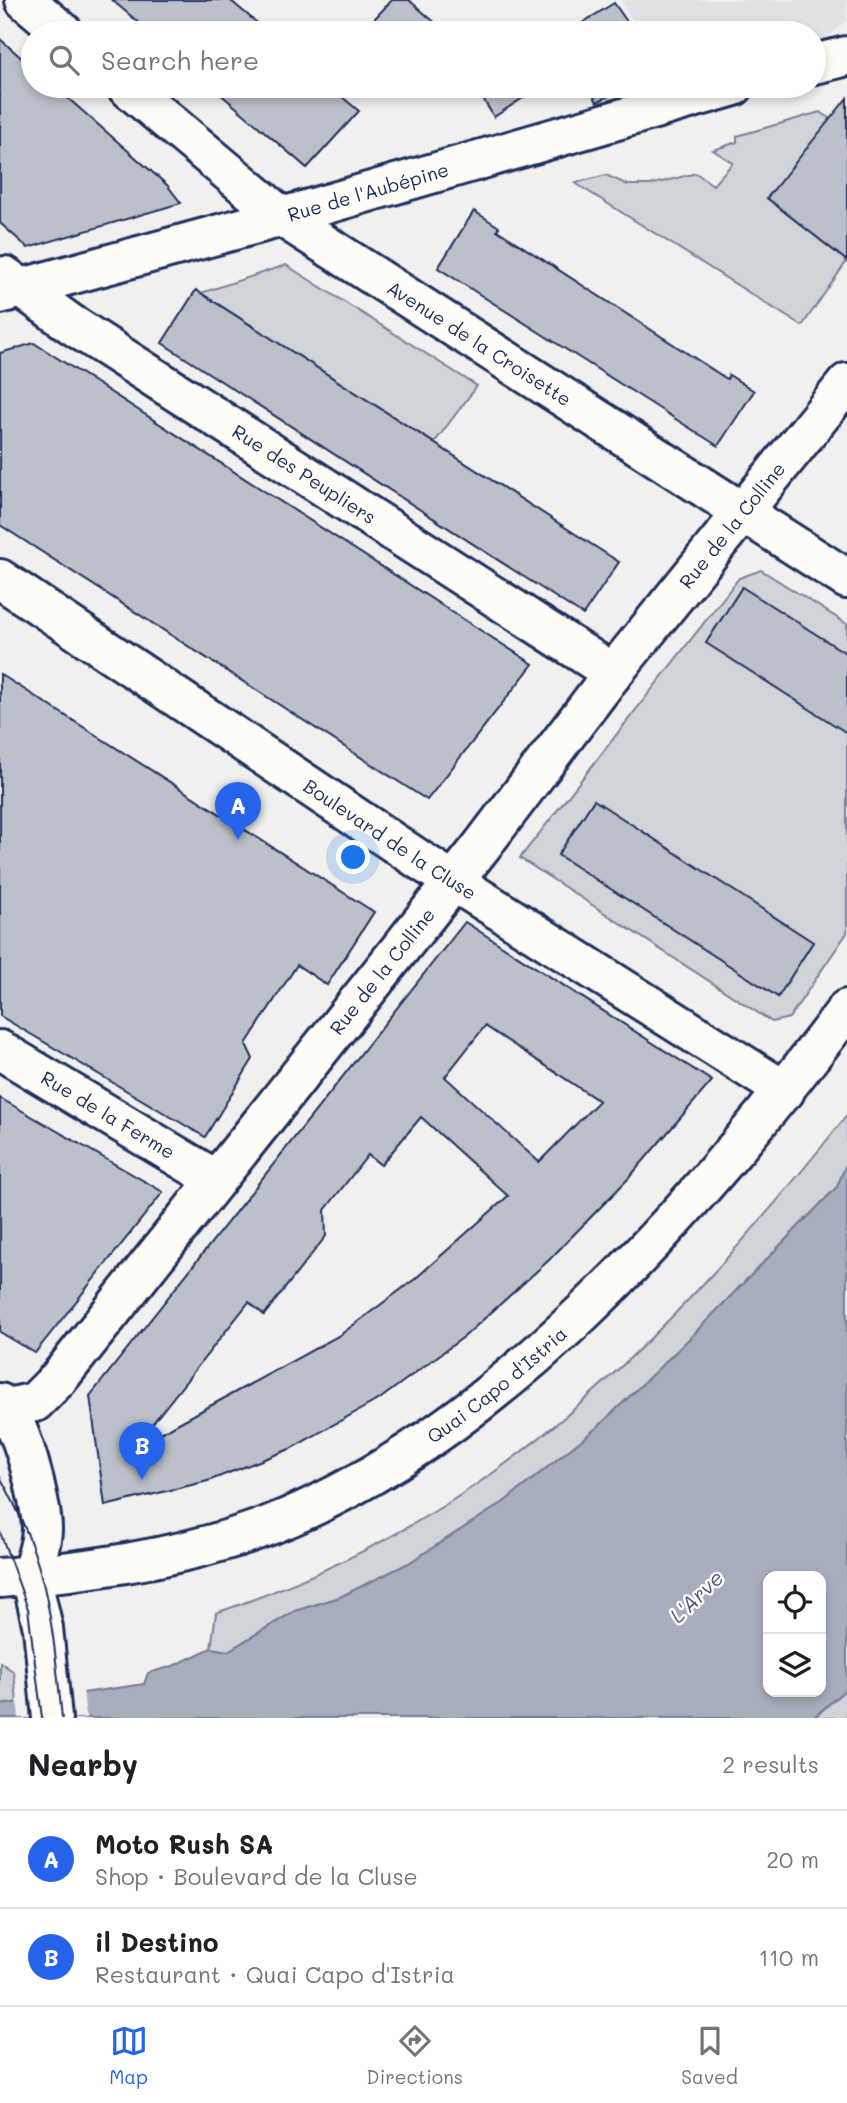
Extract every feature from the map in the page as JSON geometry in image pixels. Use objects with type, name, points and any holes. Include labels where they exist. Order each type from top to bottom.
[{"type":"street","points":[[25,0],[50,21]]},
{"type":"street","points":[[826,61],[847,55]]},
{"type":"street","name":"Avenue de la Croisette","points":[[140,98],[282,217],[847,579]]},
{"type":"street","name":"Rue de l'Aubépine","points":[[6,284],[282,217],[693,98]]},
{"type":"street","name":"Rue des Peupliers","points":[[6,284],[613,673]]},
{"type":"street","name":"Rue de la Colline","points":[[4,1406],[35,1402],[58,1379],[453,881],[613,673],[847,383]]},
{"type":"street","name":"Boulevard de la Cluse","points":[[0,579],[453,881],[785,1091]]},
{"type":"street","name":"Quai Capo d'Istria","points":[[15,1577],[171,1555],[251,1532],[342,1490],[427,1441],[533,1358],[593,1301],[689,1202],[785,1091],[847,1009]]},
{"type":"street","name":"Rue de la Ferme","points":[[0,1050],[215,1179]]},
{"type":"street","points":[[4,1406],[20,1434],[30,1466],[42,1528],[15,1577],[45,1644],[52,1718]]},
{"type":"shaded area","points":[[621,0],[847,0],[847,20],[826,37],[826,21],[632,21]]},
{"type":"shaded area","points":[[820,112],[831,119],[767,198],[847,261],[802,326],[575,183],[606,175],[628,185],[650,185],[696,173],[713,185],[733,163],[713,150],[737,142],[737,136]]},
{"type":"shaded area","points":[[286,265],[477,386],[434,443],[201,293]]},
{"type":"shaded area","points":[[761,570],[847,624],[847,933],[789,1018],[772,1022],[520,858],[739,578]]},
{"type":"shaded area","points":[[847,1115],[847,1162],[837,1187],[687,1341],[599,1426],[504,1502],[409,1563],[340,1597],[295,1611],[228,1651],[211,1648],[216,1613],[314,1574],[410,1526],[471,1488],[524,1450],[575,1408],[673,1316],[764,1216]]},
{"type":"shaded area","points":[[0,1662],[14,1672],[17,1703],[0,1705]]},
{"type":"shaded area","points":[[847,1688],[847,1718],[814,1718]]},
{"type":"water","name":"L'Arve","points":[[847,1162],[847,1688],[813,1718],[0,1718],[0,1705],[144,1684],[148,1673],[173,1666],[211,1648],[228,1651],[295,1611],[340,1597],[409,1563],[504,1502],[599,1426],[687,1341],[837,1187]]},
{"type":"pier","points":[[83,1688],[86,1718],[19,1718],[17,1699]]},
{"type":"building","points":[[112,0],[230,0],[255,21],[137,21]]},
{"type":"building","points":[[392,0],[409,0],[433,21],[372,21]]},
{"type":"building","points":[[614,3],[627,21],[585,21]]},
{"type":"building","points":[[0,39],[21,57],[21,98],[68,98],[167,185],[181,203],[28,248],[0,223]]},
{"type":"building","points":[[225,98],[343,98],[359,111],[307,168]]},
{"type":"building","points":[[482,98],[523,98],[494,117]]},
{"type":"building","points":[[847,98],[847,261],[767,198]]},
{"type":"building","points":[[474,211],[499,227],[497,230],[727,379],[729,375],[754,391],[718,446],[438,268]]},
{"type":"building","points":[[196,290],[619,562],[583,615],[162,343]]},
{"type":"building","points":[[34,343],[533,664],[427,800],[0,525],[0,353]]},
{"type":"building","points":[[742,587],[847,654],[847,733],[706,643]]},
{"type":"building","points":[[0,674],[374,912],[327,985],[297,965],[246,1044],[253,1059],[205,1137],[0,1016]]},
{"type":"building","points":[[594,800],[813,942],[778,997],[558,855]]},
{"type":"building","points":[[465,922],[712,1081],[627,1180],[548,1261],[465,1336],[381,1398],[290,1449],[208,1481],[105,1506],[90,1396]],"holes":[[[485,1026],[599,1101],[539,1162],[445,1077]],[[421,1117],[508,1196],[415,1279],[340,1335],[133,1448],[249,1302],[264,1315],[326,1236],[325,1210],[368,1155],[381,1165]]]},
{"type":"building","points":[[0,1098],[163,1192],[35,1353],[0,1332]]},
{"type":"tram line","points":[[0,1477],[16,1508],[39,1566],[51,1623],[62,1718]]},
{"type":"tram line","points":[[0,1532],[28,1609],[42,1718]]},
{"type":"place","name":"Moto Rush SA","points":[[238,840]]},
{"type":"place","name":"il Destino","points":[[142,1480]]}]
